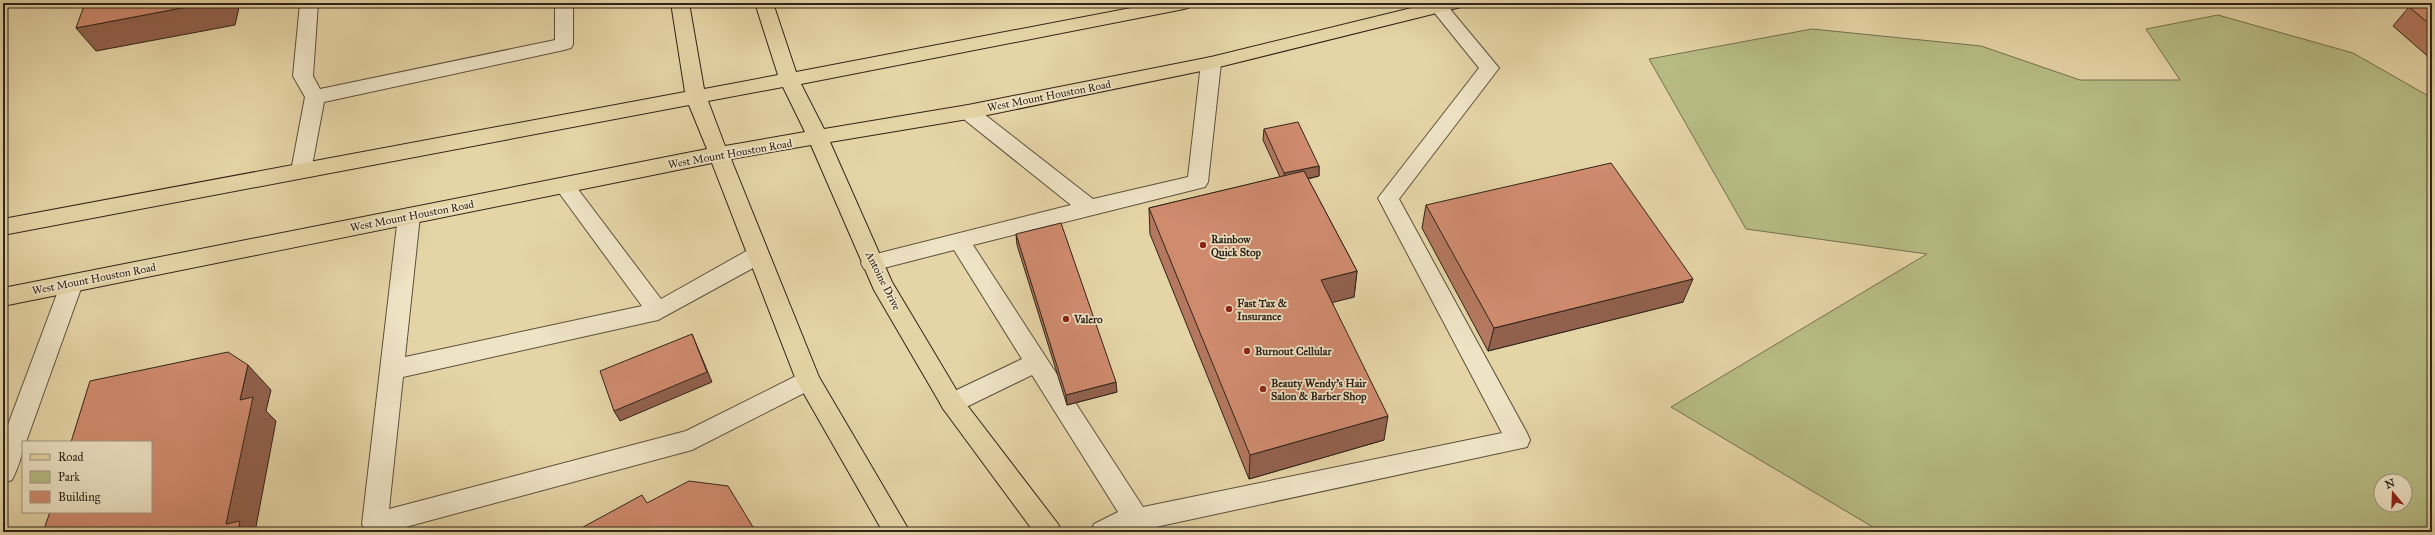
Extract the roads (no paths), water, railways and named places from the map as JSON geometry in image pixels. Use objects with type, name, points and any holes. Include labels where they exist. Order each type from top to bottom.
[{"type":"main road","points":[[680,3],[696,97],[808,380],[897,532]]},
{"type":"main road","name":"Antoine Drive","points":[[764,3],[789,79],[818,138],[882,284],[952,403],[1049,532]]},
{"type":"main road","points":[[3,227],[1059,29],[1184,3]]},
{"type":"main road","name":"West Mount Houston Road","points":[[3,297],[719,154],[968,112],[1211,63],[1437,6]]},
{"type":"lane","points":[[301,171],[315,97],[303,76],[309,3]]},
{"type":"lane","points":[[315,97],[564,44],[564,3]]},
{"type":"lane","points":[[1103,532],[1116,524],[1518,440],[1388,198],[1489,68],[1437,6]]},
{"type":"lane","points":[[872,263],[1198,182],[1211,63]]},
{"type":"lane","points":[[968,112],[1089,208]]},
{"type":"lane","points":[[564,185],[658,311]]},
{"type":"lane","points":[[409,216],[375,524],[692,440],[808,380]]},
{"type":"lane","points":[[959,241],[1138,520]]},
{"type":"lane","points":[[391,370],[658,311],[758,255]]},
{"type":"lane","points":[[3,472],[72,283]]},
{"type":"lane","points":[[952,403],[1037,362]]},
{"type":"place","name":"Rainbow Quick Stop","points":[[1203,245]]},
{"type":"place","name":"Fast Tax & Insurance","points":[[1229,309]]},
{"type":"place","name":"Valero","points":[[1066,319]]},
{"type":"place","name":"Burnout Cellular","points":[[1247,351]]},
{"type":"place","name":"Beauty Wendy's Hair Salon & Barber Shop","points":[[1263,389]]}]
